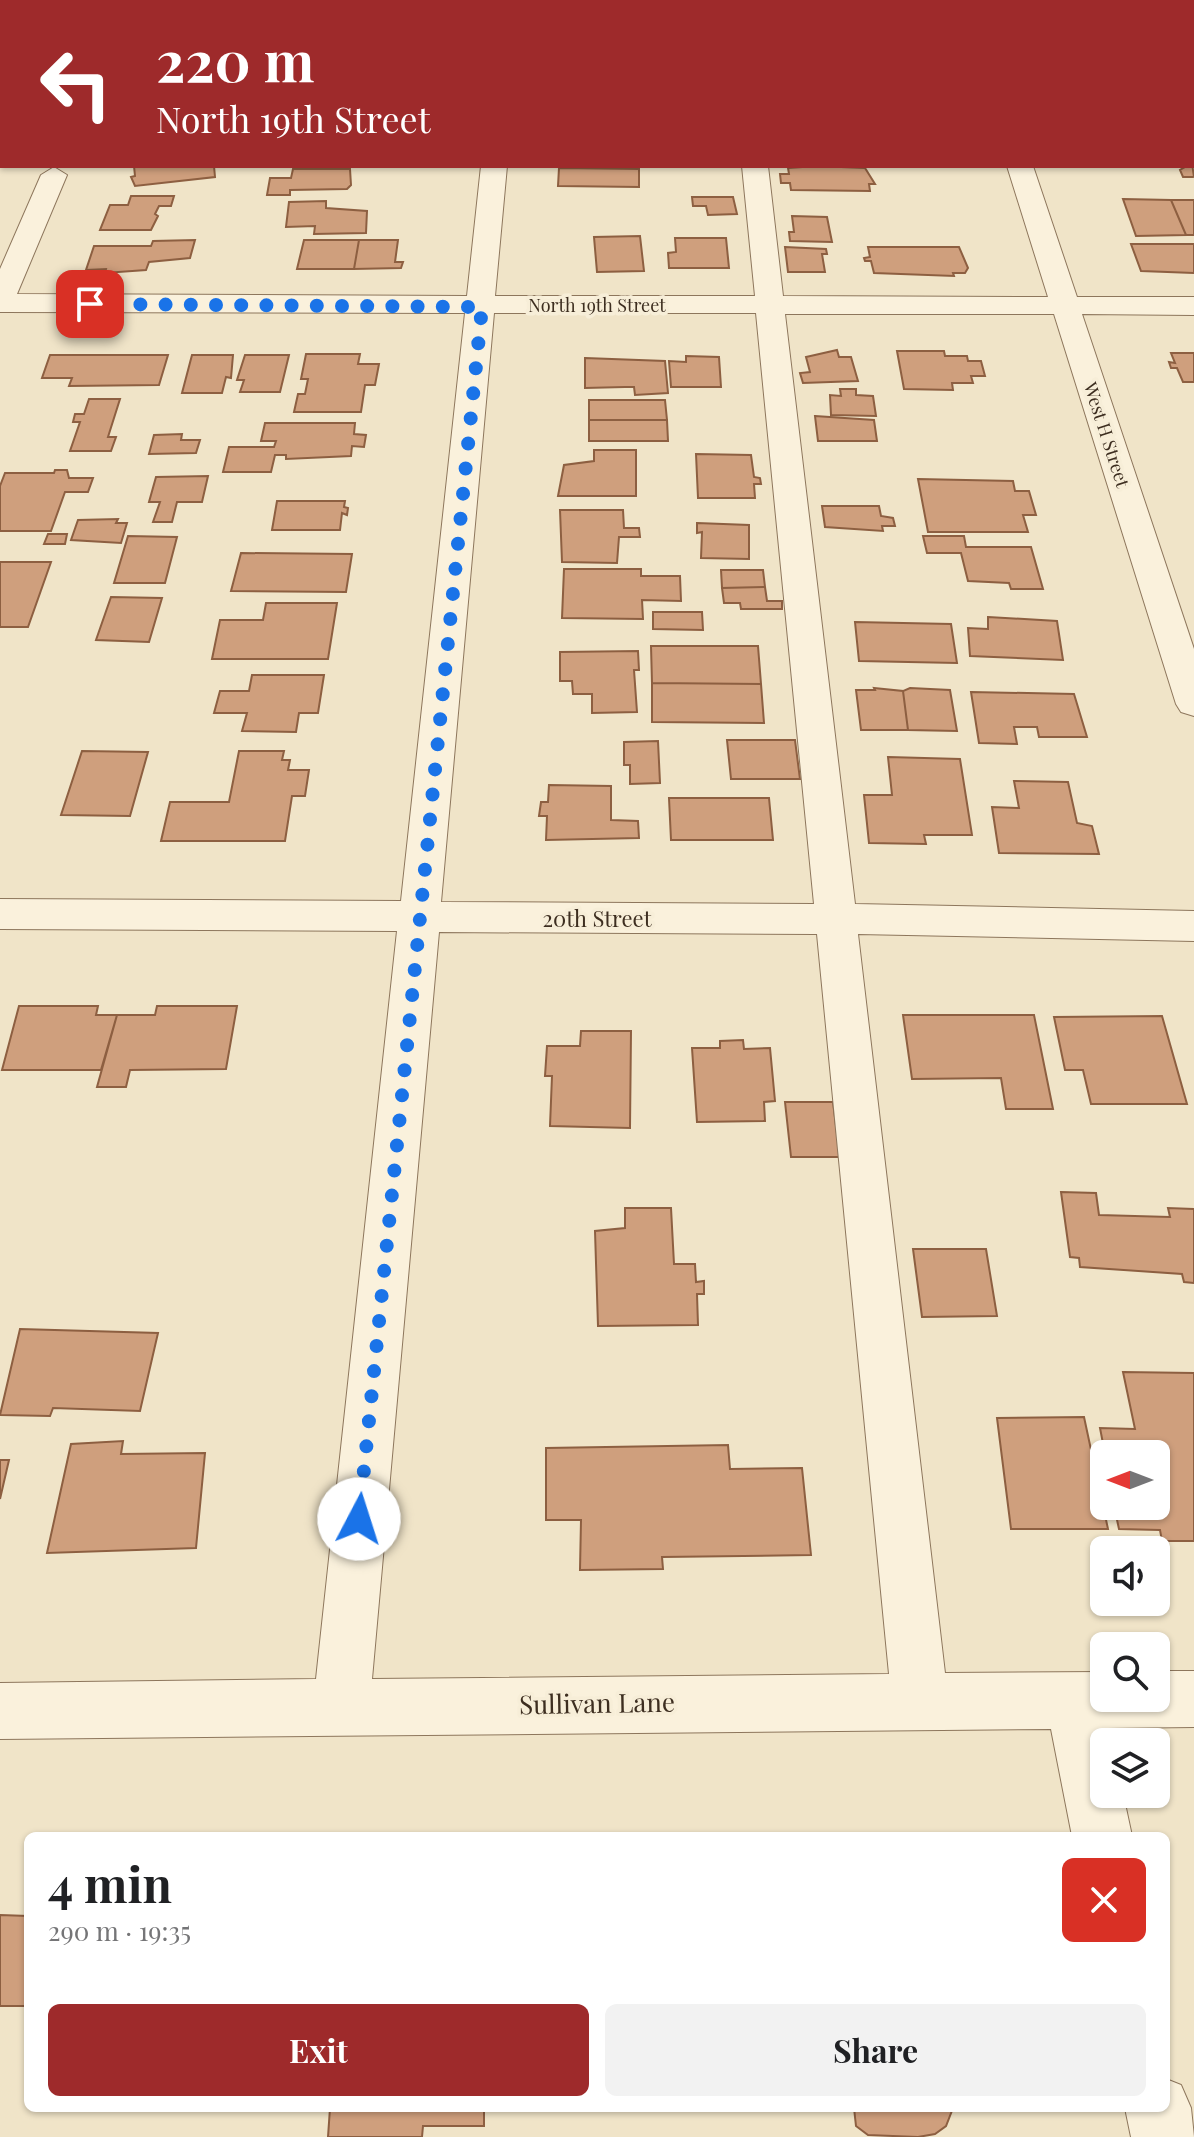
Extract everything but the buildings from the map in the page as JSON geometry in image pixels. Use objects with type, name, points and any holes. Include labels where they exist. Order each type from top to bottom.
[{"type":"street","points":[[341,1708],[494,168]]},
{"type":"street","points":[[755,168],[920,1700]]},
{"type":"street","name":"West H Street","points":[[1021,168],[1194,704]]},
{"type":"street","points":[[0,302],[54,175]]},
{"type":"street","name":"North 19th Street","points":[[0,302],[482,307],[1194,306]]},
{"type":"street","name":"20th Street","points":[[0,914],[418,919],[837,919],[1194,926]]},
{"type":"street","name":"Sullivan Lane","points":[[0,1711],[1194,1699]]},
{"type":"street","points":[[1074,1700],[1101,1832]]},
{"type":"street","points":[[1159,2112],[1164,2137]]},
{"type":"route","points":[[90,304],[482,307],[359,1519]]}]
